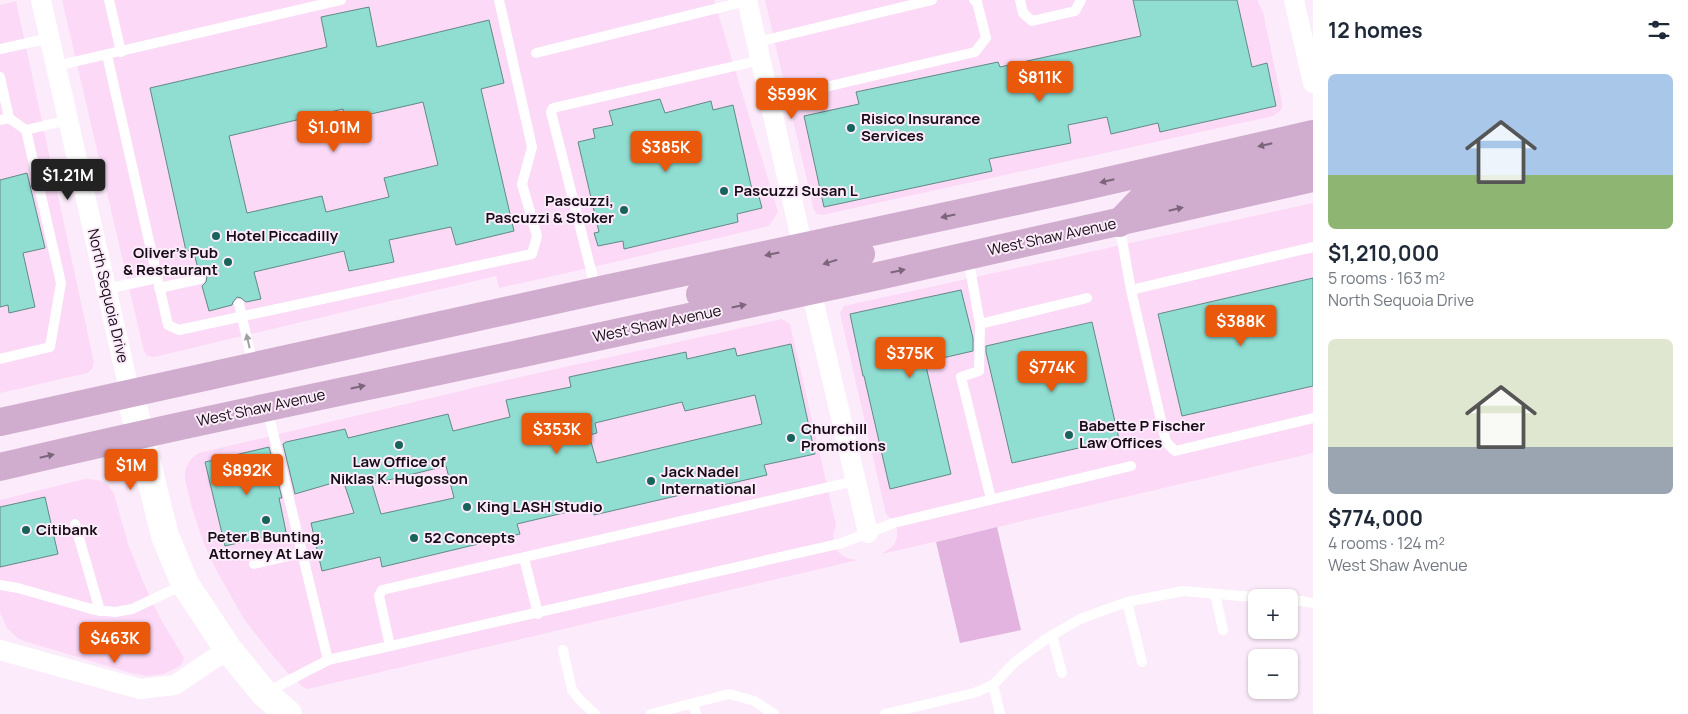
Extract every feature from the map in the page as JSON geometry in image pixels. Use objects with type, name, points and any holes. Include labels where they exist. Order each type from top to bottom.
[{"type":"main road","name":"West Shaw Avenue","points":[[0,467],[253,366],[803,248],[1313,134]]},
{"type":"main road","points":[[1119,223],[1146,195],[1302,160],[1313,155]]},
{"type":"main road","name":"West Shaw Avenue","points":[[0,422],[266,406],[529,352],[1119,223],[1313,178]]},
{"type":"main road","points":[[811,290],[813,271],[827,262],[984,227],[1077,188]]},
{"type":"main road","points":[[529,352],[628,311],[786,276],[799,263],[803,248]]},
{"type":"street","name":"North Sequoia Drive","points":[[41,0],[134,415]]},
{"type":"street","points":[[749,0],[803,248]]},
{"type":"street","points":[[1294,0],[1310,54],[1313,82]]},
{"type":"street","points":[[811,290],[868,533]]},
{"type":"street","points":[[134,415],[165,536],[185,584],[228,649],[264,693],[288,714]]},
{"type":"street","points":[[0,650],[140,689],[174,686],[228,649]]},
{"type":"lane","points":[[108,0],[121,52]]},
{"type":"lane","points":[[56,66],[341,0]]},
{"type":"lane","points":[[536,53],[749,0]]},
{"type":"lane","points":[[596,291],[551,112],[553,108],[759,51],[932,0]]},
{"type":"lane","points":[[770,100],[975,52],[986,38],[977,2],[974,0]]},
{"type":"lane","points":[[1020,0],[1023,13],[1032,21],[1075,11],[1081,0]]},
{"type":"lane","points":[[107,55],[168,325],[179,330],[532,254],[537,236],[522,184],[532,147],[503,1]]},
{"type":"lane","points":[[0,49],[50,38]]},
{"type":"lane","points":[[0,77],[5,119],[26,130],[68,120]]},
{"type":"lane","points":[[0,359],[50,347],[61,283],[26,130]]},
{"type":"lane","points":[[1119,223],[1131,290],[1166,442],[1175,451],[1313,418]]},
{"type":"lane","points":[[1131,290],[1313,247]]},
{"type":"lane","points":[[968,256],[980,324],[979,371],[961,377],[991,499]]},
{"type":"lane","points":[[106,289],[200,279]]},
{"type":"lane","points":[[980,324],[1087,298]]},
{"type":"lane","points":[[239,304],[253,366]]},
{"type":"lane","points":[[266,406],[328,660]]},
{"type":"lane","points":[[264,693],[328,660],[538,614],[842,543],[894,523],[1131,466]]},
{"type":"lane","points":[[390,646],[379,596],[382,590],[855,481]]},
{"type":"lane","points":[[74,524],[100,611]]},
{"type":"lane","points":[[254,564],[302,553]]},
{"type":"lane","points":[[524,558],[538,614]]},
{"type":"lane","points":[[0,585],[18,588],[100,611],[115,612],[132,609],[185,584]]},
{"type":"lane","points":[[885,714],[974,693],[994,685],[1015,662],[1052,635],[1080,619],[1128,602],[1183,591],[1248,597]]},
{"type":"lane","points":[[1215,594],[1222,630]]},
{"type":"lane","points":[[1298,600],[1313,603]]},
{"type":"lane","points":[[1128,602],[1142,662]]},
{"type":"lane","points":[[1052,635],[1062,673]]},
{"type":"lane","points":[[563,650],[572,690],[596,714]]},
{"type":"lane","points":[[994,685],[1000,714]]},
{"type":"lane","points":[[651,714],[694,709],[729,694],[754,700],[774,714]]},
{"type":"shaded area","points":[[62,0],[714,0],[778,212],[769,226],[571,272],[499,288],[496,276],[154,357],[147,356],[144,351]]},
{"type":"shaded area","points":[[765,0],[1257,0],[1263,12],[1282,107],[1273,116],[822,215],[817,214],[814,210]]},
{"type":"shaded area","points":[[16,1],[94,363],[92,369],[87,373],[0,393],[0,5]]},
{"type":"shaded area","points":[[1313,203],[1313,453],[882,554],[894,545],[897,530],[893,521],[886,514],[840,313],[844,306]]},
{"type":"shaded area","points":[[782,319],[790,324],[836,525],[833,535],[834,544],[837,551],[843,556],[858,560],[308,689],[303,687],[287,672],[244,619],[214,566],[203,541],[185,479],[185,471],[188,464],[199,453],[520,377]]},
{"type":"shaded area","points":[[85,479],[99,480],[108,485],[114,494],[128,544],[143,582],[160,618],[184,658],[181,665],[163,674],[147,676],[131,673],[24,641],[7,628],[0,612],[0,500]]},
{"type":"shaded area","points":[[997,527],[1021,630],[960,643],[936,542]]},
{"type":"building","points":[[1133,0],[1237,0],[1252,67],[1267,63],[1276,106],[1160,132],[1158,123],[1111,134],[1107,117],[1068,125],[1071,143],[989,159],[992,171],[824,207],[804,116],[859,104],[856,92],[998,62],[1000,67],[1141,36]]},
{"type":"building","points":[[369,7],[377,47],[489,20],[504,83],[481,89],[514,231],[456,245],[451,227],[389,240],[394,262],[349,271],[344,251],[254,272],[261,299],[246,302],[237,297],[232,305],[209,311],[202,286],[206,282],[207,277],[199,272],[193,250],[186,251],[150,88],[327,47],[321,17]],"holes":[[[423,102],[438,165],[384,178],[389,197],[326,212],[322,196],[247,213],[229,136],[343,109],[345,120]]]},
{"type":"building","points":[[660,99],[665,113],[711,101],[713,110],[733,105],[753,194],[758,193],[762,208],[737,214],[738,222],[624,249],[623,241],[598,246],[594,233],[599,232],[578,142],[595,138],[593,129],[613,125],[609,111]]},
{"type":"building","points":[[27,173],[45,248],[23,253],[35,307],[9,313],[8,305],[0,307],[0,180]]},
{"type":"building","points":[[1313,278],[1313,386],[1182,416],[1158,314]]},
{"type":"building","points":[[961,290],[973,338],[973,351],[925,362],[951,474],[890,489],[850,314]]},
{"type":"building","points":[[1092,322],[1119,439],[1012,463],[986,346]]},
{"type":"building","points":[[791,344],[815,454],[764,465],[767,475],[594,515],[593,506],[517,524],[520,534],[382,567],[380,557],[322,571],[311,523],[354,513],[343,480],[295,494],[283,444],[286,442],[345,429],[348,438],[448,414],[453,431],[510,417],[506,400],[571,387],[569,377],[686,352],[687,359],[735,348],[737,356]],"holes":[[[755,395],[762,424],[597,463],[589,435],[597,433],[595,423],[682,402],[685,411]],[[446,466],[454,498],[381,514],[372,484]]]},
{"type":"building","points":[[269,447],[282,498],[279,498],[286,532],[225,546],[205,462]]},
{"type":"building","name":"Citibank","points":[[45,497],[58,554],[0,567],[0,507]]},
{"type":"place","name":"Risico Insurance Services","points":[[851,128]]},
{"type":"place","name":"Pascuzzi Susan L","points":[[724,191]]},
{"type":"place","name":"Pascuzzi, Pascuzzi & Stoker","points":[[624,210]]},
{"type":"place","name":"Hotel Piccadilly","points":[[216,236]]},
{"type":"place","name":"Oliver's Pub & Restaurant","points":[[228,262]]},
{"type":"place","name":"Babette P Fischer Law Offices","points":[[1069,435]]},
{"type":"place","name":"Churchill Promotions","points":[[791,438]]},
{"type":"place","name":"Law Office of Niklas K. Hugosson","points":[[399,445]]},
{"type":"place","name":"Jack Nadel International","points":[[651,481]]},
{"type":"place","name":"King LASH Studio","points":[[467,507]]},
{"type":"place","name":"Peter B Bunting, Attorney At Law","points":[[266,520]]},
{"type":"place","name":"Citibank","points":[[26,530]]},
{"type":"place","name":"52 Concepts","points":[[414,538]]}]
